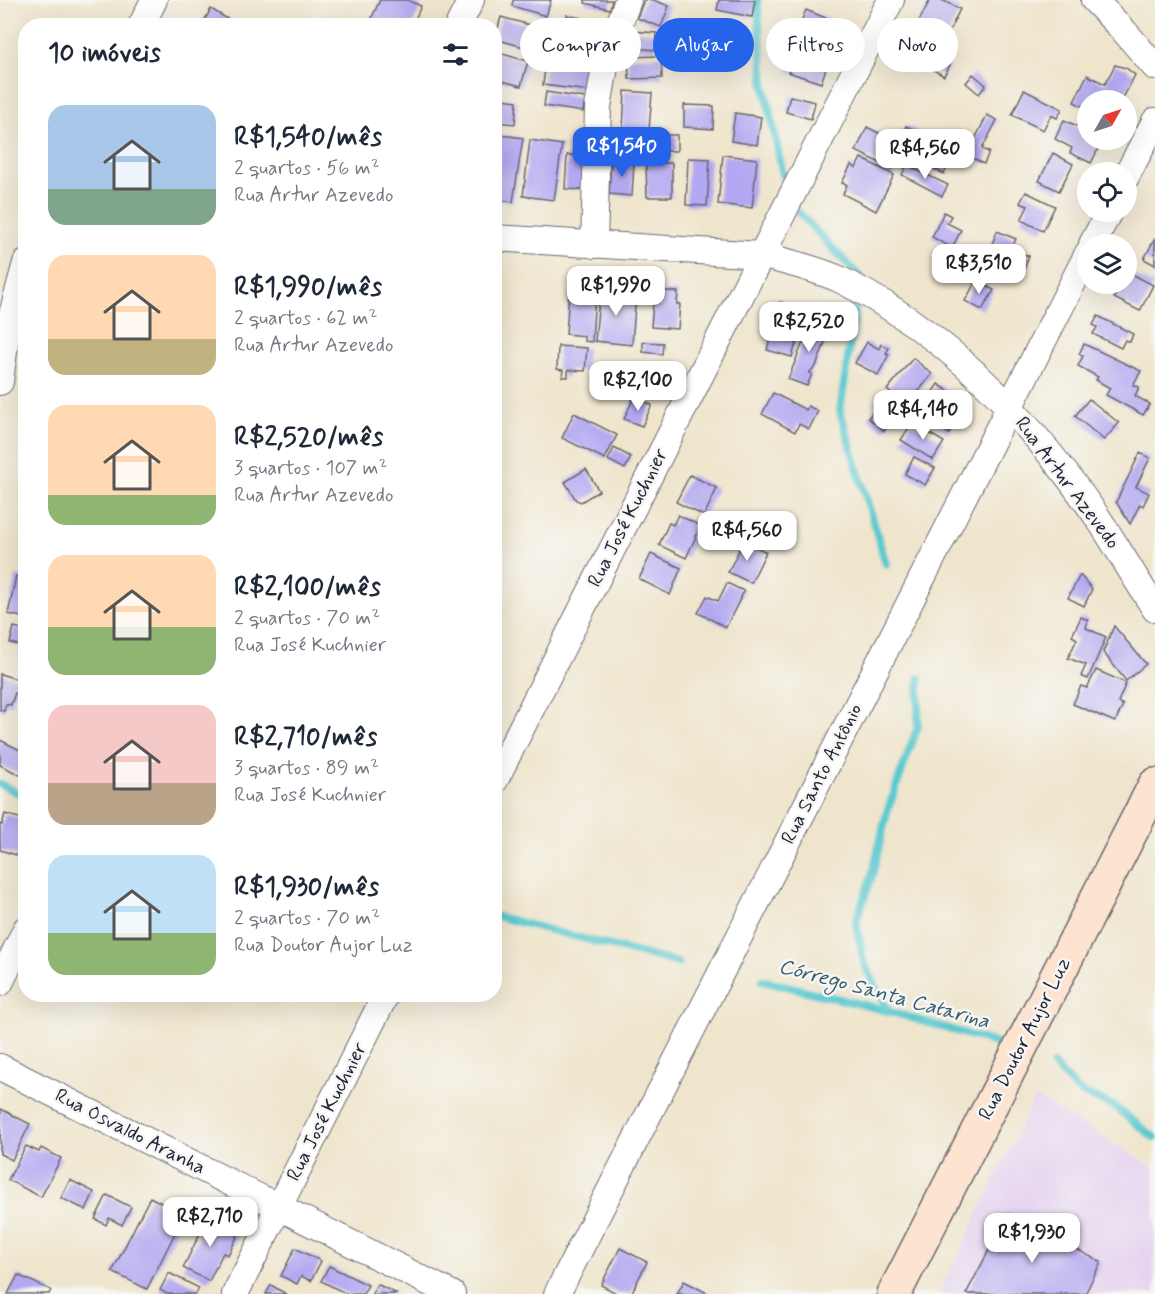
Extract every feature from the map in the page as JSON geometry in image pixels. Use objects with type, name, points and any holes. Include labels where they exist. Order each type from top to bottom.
[{"type":"street","points":[[145,18],[154,0]]},
{"type":"street","points":[[462,18],[471,0]]},
{"type":"street","points":[[594,245],[598,107],[606,61],[628,0]]},
{"type":"street","name":"Rua José Kuchnier","points":[[502,766],[891,0]]},
{"type":"street","points":[[1094,0],[1155,67]]},
{"type":"street","points":[[1134,162],[1155,121]]},
{"type":"street","name":"Rua Artur Azevedo","points":[[502,238],[761,255],[797,264],[837,279],[882,303],[928,334],[1009,407],[1048,451],[1101,524],[1155,609]]},
{"type":"street","name":"Rua Santo Antônio","points":[[557,1294],[1077,274]]},
{"type":"street","points":[[0,382],[6,336],[18,292]]},
{"type":"street","name":"Rua Doutor Aujor Luz","points":[[894,1294],[1155,785]]},
{"type":"street","points":[[0,982],[18,945]]},
{"type":"street","name":"Rua José Kuchnier","points":[[234,1294],[382,1002]]},
{"type":"street","name":"Rua Osvaldo Aranha","points":[[0,1067],[452,1294]]},
{"type":"shaded area","points":[[1035,1097],[1155,1168],[1155,1294],[939,1294]]},
{"type":"building","points":[[380,0],[407,0],[421,6],[416,18],[372,18]]},
{"type":"building","points":[[513,0],[551,0],[546,16],[512,6]]},
{"type":"building","points":[[585,0],[612,0],[610,9],[585,3]]},
{"type":"building","points":[[644,0],[653,0],[669,6],[664,18],[653,18],[653,24],[637,18]]},
{"type":"building","points":[[719,0],[755,0],[752,17],[717,10]]},
{"type":"building","points":[[930,0],[942,0],[960,9],[956,18],[921,18]]},
{"type":"building","points":[[211,9],[226,18],[206,18]]},
{"type":"building","points":[[806,10],[826,18],[803,18]]},
{"type":"building","points":[[567,15],[582,18],[566,18]]},
{"type":"building","points":[[502,18],[520,22],[520,46],[502,41]]},
{"type":"building","points":[[641,32],[653,33],[653,50],[641,49]]},
{"type":"building","points":[[502,54],[520,59],[520,72],[525,72],[521,86],[502,81]]},
{"type":"building","points":[[653,56],[653,72],[662,72],[662,78],[629,79],[629,72],[641,72],[641,57]]},
{"type":"building","points":[[1115,65],[1126,68],[1135,75],[1127,90],[1080,90],[1087,75],[1105,84]]},
{"type":"building","points":[[545,72],[593,72],[590,91],[543,85]]},
{"type":"building","points":[[788,72],[825,72],[821,83]]},
{"type":"building","points":[[973,74],[986,85],[979,94],[966,83]]},
{"type":"building","points":[[1024,90],[1062,109],[1057,118],[1051,115],[1043,130],[1012,115]]},
{"type":"building","points":[[625,91],[652,93],[649,130],[623,128]]},
{"type":"building","points":[[546,92],[585,98],[583,112],[544,106]]},
{"type":"building","points":[[790,96],[815,102],[811,119],[786,112]]},
{"type":"building","points":[[502,99],[517,101],[515,124],[502,123]]},
{"type":"building","points":[[684,105],[714,106],[713,129],[684,127]]},
{"type":"building","points":[[735,113],[761,117],[757,145],[731,141]]},
{"type":"building","points":[[987,115],[997,120],[982,149],[989,152],[984,164],[967,155]]},
{"type":"building","points":[[1064,120],[1077,126],[1077,150],[1098,150],[1092,162],[1089,162],[1070,153],[1072,148],[1055,139]]},
{"type":"building","points":[[906,126],[956,150],[944,174],[913,159],[919,147],[900,138]]},
{"type":"building","points":[[867,127],[904,146],[892,169],[856,151]]},
{"type":"building","points":[[502,135],[523,138],[513,202],[502,200]]},
{"type":"building","points":[[661,135],[677,135],[677,151],[661,151]]},
{"type":"building","points":[[530,140],[562,145],[554,200],[523,196]]},
{"type":"building","points":[[1053,153],[1073,164],[1059,191],[1039,181]]},
{"type":"building","points":[[567,155],[588,156],[586,190],[565,189]]},
{"type":"building","points":[[723,155],[757,159],[752,208],[718,204]]},
{"type":"building","points":[[688,158],[710,159],[707,206],[686,205]]},
{"type":"building","points":[[861,158],[894,175],[876,211],[843,194],[847,185],[842,183],[851,165],[856,168]]},
{"type":"building","points":[[611,161],[634,163],[632,196],[609,194]]},
{"type":"building","points":[[646,163],[672,163],[672,197],[647,197]]},
{"type":"building","points":[[907,165],[948,185],[942,196],[902,175]]},
{"type":"building","points":[[1026,192],[1055,206],[1043,231],[1021,220],[1028,206],[1020,203]]},
{"type":"building","points":[[944,212],[951,216],[947,223],[961,230],[952,248],[932,237]]},
{"type":"building","points":[[997,231],[1016,239],[1011,249],[1029,256],[1021,277],[1013,274],[1015,268],[987,257]]},
{"type":"building","points":[[1155,238],[1155,265],[1144,259]]},
{"type":"building","points":[[940,251],[958,260],[954,268],[936,260]]},
{"type":"building","points":[[1137,277],[1153,285],[1140,311],[1114,298],[1116,294],[1137,294]]},
{"type":"building","points":[[976,281],[994,290],[982,310],[965,301]]},
{"type":"building","points":[[600,289],[636,293],[632,345],[595,341]]},
{"type":"building","points":[[654,290],[678,292],[677,304],[680,304],[678,329],[651,327]]},
{"type":"building","points":[[569,292],[595,294],[592,342],[584,341],[584,336],[566,334]]},
{"type":"building","points":[[780,302],[806,310],[792,357],[767,350]]},
{"type":"building","points":[[1098,316],[1133,334],[1130,342],[1125,340],[1121,348],[1093,334],[1097,327],[1093,325]]},
{"type":"building","points":[[813,318],[827,324],[823,335],[827,337],[816,366],[809,373],[812,374],[807,386],[788,379]]},
{"type":"building","points":[[643,342],[663,343],[662,354],[643,352]]},
{"type":"building","points":[[867,342],[879,349],[881,344],[889,348],[886,353],[889,354],[878,375],[855,363]]},
{"type":"building","points":[[1084,344],[1141,371],[1133,385],[1139,387],[1135,396],[1150,404],[1143,415],[1106,395],[1110,388],[1096,380],[1098,377],[1078,366],[1083,356],[1079,354]]},
{"type":"building","points":[[558,346],[587,348],[585,371],[568,370],[568,377],[562,377],[563,370],[557,369]]},
{"type":"building","points":[[913,358],[932,374],[907,406],[887,390]]},
{"type":"building","points":[[938,384],[961,399],[948,418],[955,423],[949,434],[918,414]]},
{"type":"building","points":[[773,393],[806,410],[808,406],[818,411],[809,429],[799,424],[795,432],[762,414]]},
{"type":"building","points":[[880,395],[900,411],[884,431],[868,418],[877,407],[874,404]]},
{"type":"building","points":[[634,397],[652,405],[642,426],[624,419]]},
{"type":"building","points":[[1089,399],[1119,423],[1104,440],[1075,416]]},
{"type":"building","points":[[574,413],[617,435],[605,459],[562,438]]},
{"type":"building","points":[[912,423],[944,442],[933,460],[901,440]]},
{"type":"building","points":[[614,448],[631,457],[625,469],[608,460]]},
{"type":"building","points":[[1140,453],[1150,458],[1136,487],[1149,493],[1143,506],[1140,504],[1130,524],[1116,502]]},
{"type":"building","points":[[914,457],[935,468],[925,485],[905,474]]},
{"type":"building","points":[[586,469],[599,491],[581,502],[576,500],[565,482]]},
{"type":"building","points":[[690,475],[717,488],[704,516],[676,502]]},
{"type":"building","points":[[678,515],[701,526],[686,558],[659,545],[669,523],[673,525]]},
{"type":"building","points":[[744,541],[766,552],[751,583],[728,572]]},
{"type":"building","points":[[651,554],[681,568],[670,595],[639,579]]},
{"type":"building","points":[[1080,575],[1092,589],[1084,606],[1068,598]]},
{"type":"building","points":[[16,576],[18,576],[18,616],[8,614]]},
{"type":"building","points":[[727,583],[744,591],[726,627],[698,613],[707,596],[718,601]]},
{"type":"building","points":[[1081,617],[1088,620],[1086,628],[1106,637],[1088,679],[1081,676],[1086,665],[1068,658],[1077,639],[1072,636]]},
{"type":"building","points":[[1114,626],[1146,664],[1126,681],[1103,652]]},
{"type":"building","points":[[14,627],[18,628],[18,645],[10,643]]},
{"type":"building","points":[[1096,670],[1126,683],[1118,702],[1123,705],[1115,722],[1073,704],[1081,686],[1087,688]]},
{"type":"building","points":[[0,674],[18,679],[18,694],[15,693],[11,705],[6,704],[4,711],[0,710]]},
{"type":"building","points":[[0,740],[18,749],[18,774],[0,765]]},
{"type":"building","points":[[5,814],[18,818],[18,856],[0,850],[0,824],[2,825]]},
{"type":"building","points":[[1,1109],[30,1124],[12,1160],[0,1154]]},
{"type":"building","points":[[26,1146],[39,1152],[41,1148],[61,1158],[41,1197],[8,1180]]},
{"type":"building","points":[[70,1180],[94,1192],[86,1210],[61,1198]]},
{"type":"building","points":[[107,1195],[131,1207],[122,1225],[109,1218],[106,1225],[95,1219]]},
{"type":"building","points":[[150,1197],[184,1215],[147,1289],[112,1272]]},
{"type":"building","points":[[1008,1214],[1101,1262],[1085,1294],[966,1294]]},
{"type":"building","points":[[209,1215],[230,1226],[228,1230],[238,1235],[228,1255],[223,1253],[209,1281],[183,1268]]},
{"type":"building","points":[[295,1248],[321,1261],[311,1281],[301,1276],[297,1284],[281,1276]]},
{"type":"building","points":[[620,1248],[647,1262],[631,1294],[618,1294],[601,1285]]},
{"type":"building","points":[[329,1266],[368,1285],[363,1294],[347,1294],[321,1281]]},
{"type":"building","points":[[169,1273],[199,1288],[196,1294],[167,1294],[160,1290]]},
{"type":"building","points":[[18,1275],[51,1290],[49,1294],[8,1294]]},
{"type":"building","points":[[684,1281],[709,1294],[677,1294]]},
{"type":"building","points":[[377,1284],[397,1294],[372,1294]]},
{"type":"building","points":[[271,1285],[286,1294],[266,1294]]},
{"type":"waterway","points":[[757,0],[764,82],[783,175]]},
{"type":"waterway","points":[[799,213],[863,280]]},
{"type":"waterway","points":[[856,303],[840,411],[886,564]]},
{"type":"waterway","points":[[888,1011],[864,963],[856,921],[872,876],[887,812],[918,726],[919,678]]},
{"type":"waterway","name":"Córrego Santa Catarina","points":[[0,784],[18,793]]},
{"type":"waterway","name":"Córrego Santa Catarina","points":[[502,918],[678,963]]},
{"type":"waterway","name":"Córrego Santa Catarina","points":[[762,980],[888,1011],[996,1043]]},
{"type":"waterway","name":"Córrego Santa Catarina","points":[[1053,1065],[1080,1092],[1114,1106],[1155,1138]]}]
